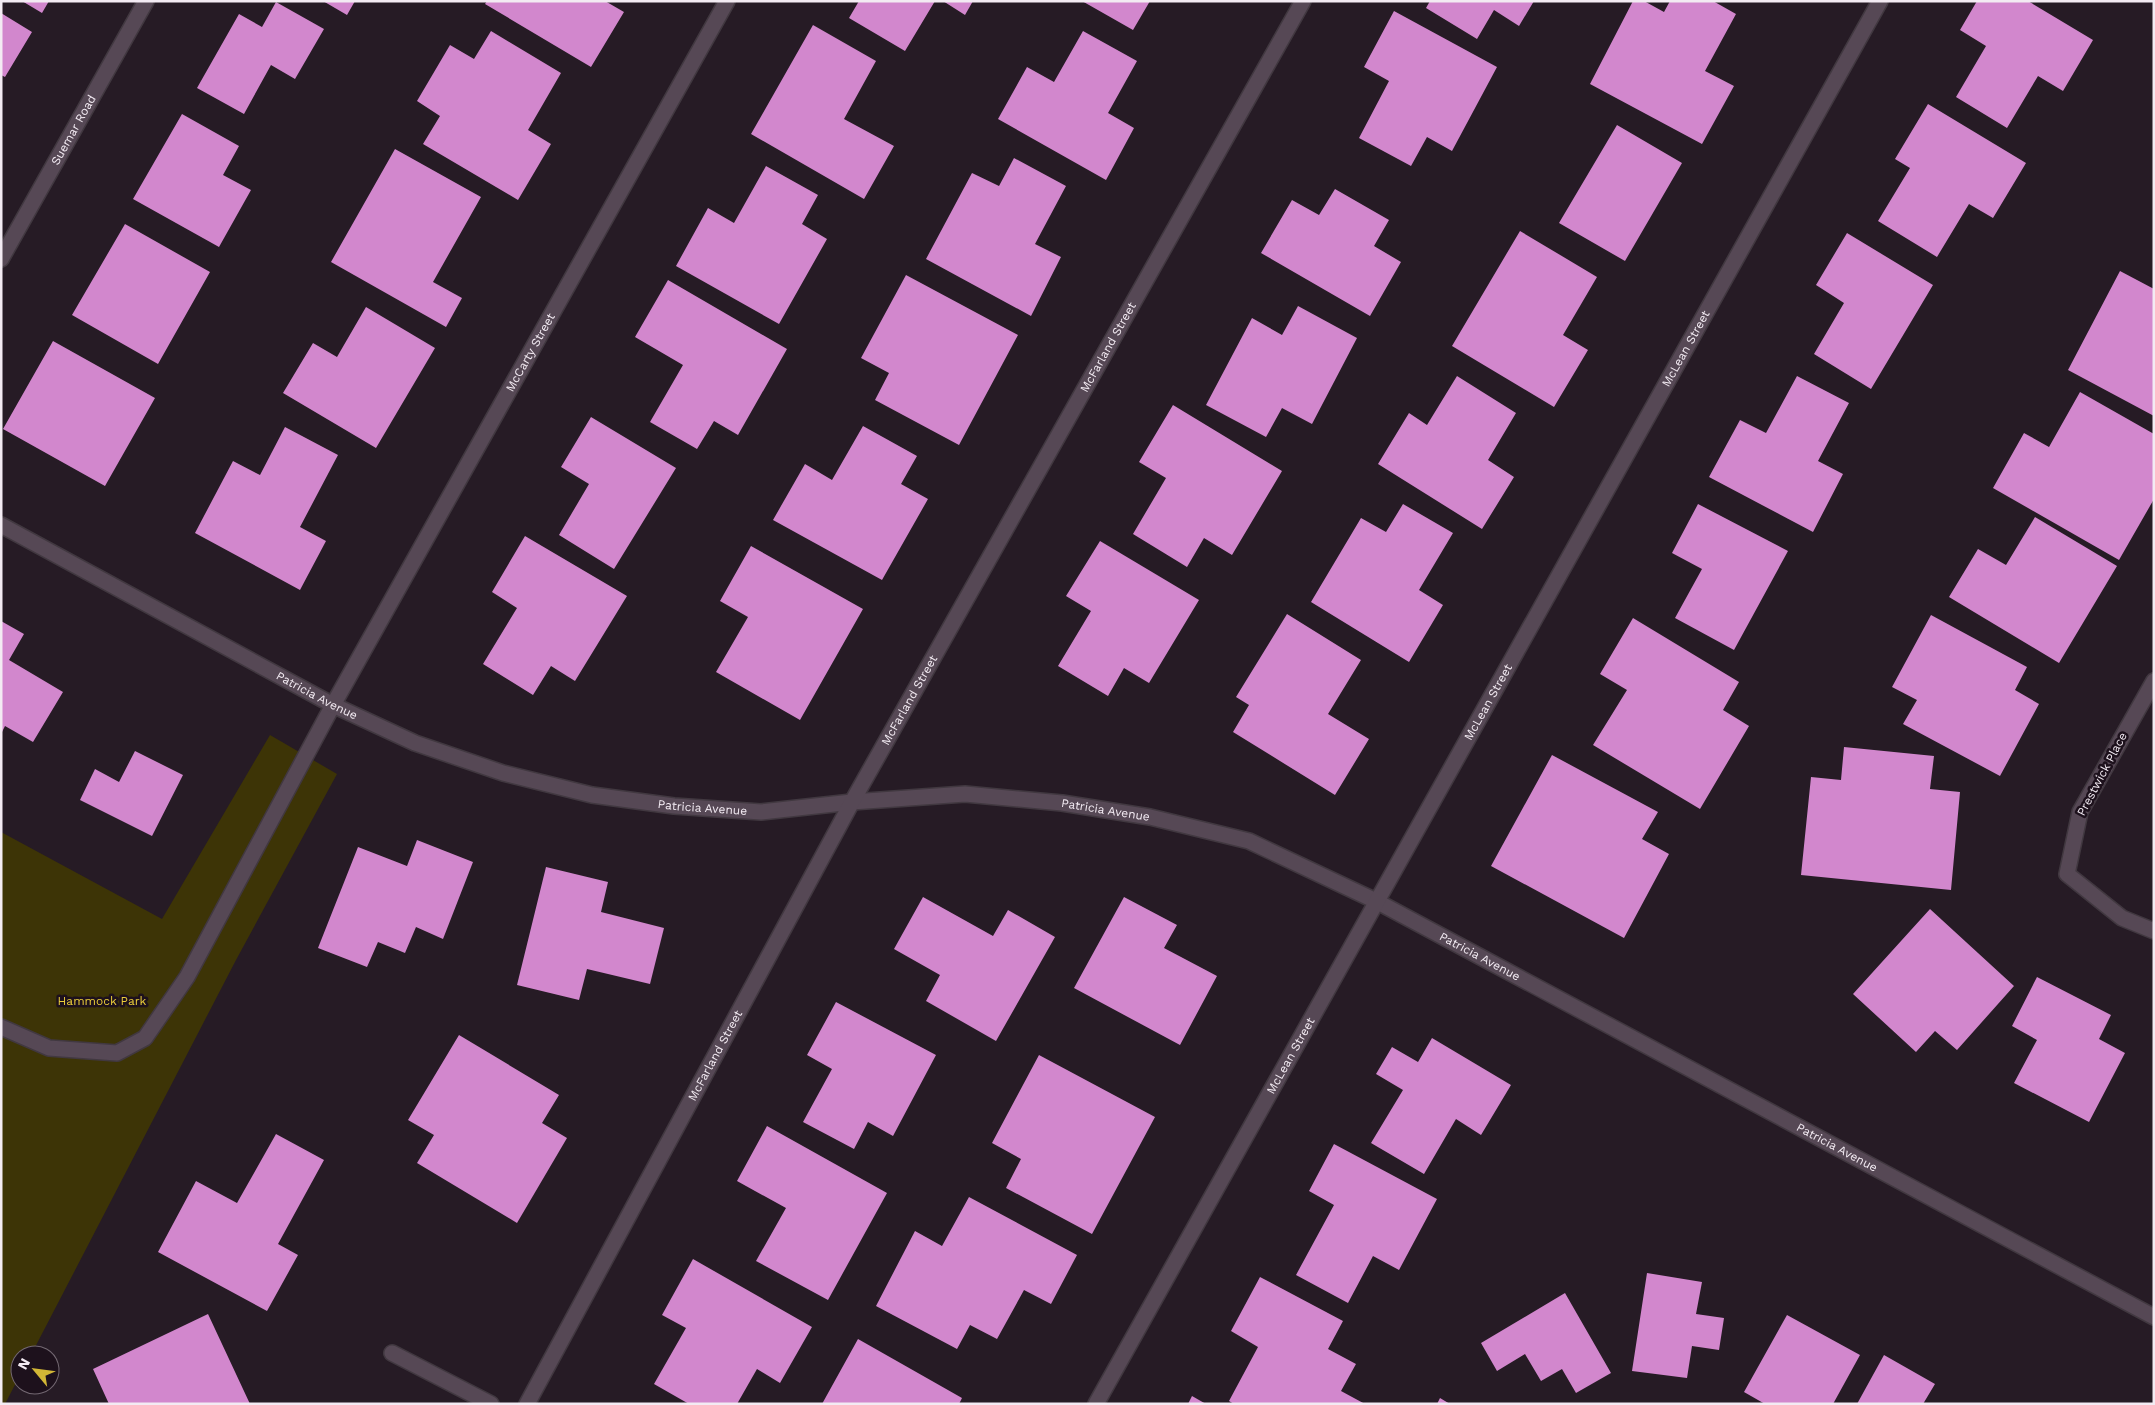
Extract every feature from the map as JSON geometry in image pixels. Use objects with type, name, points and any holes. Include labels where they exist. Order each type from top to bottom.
[{"type":"street","name":"Suemar Road","points":[[1,259],[146,1]]},
{"type":"street","name":"McCarty Street","points":[[1,1027],[49,1048],[117,1054],[145,1038],[187,977],[333,705],[728,1]]},
{"type":"street","name":"McFarland Street","points":[[526,1404],[852,802],[1302,1]]},
{"type":"street","name":"McLean Street","points":[[1096,1404],[1880,1]]},
{"type":"street","name":"Patricia Avenue","points":[[1,525],[333,705],[415,743],[503,773],[592,794],[674,806],[761,812],[852,802],[965,794],[1062,803],[1150,817],[1248,841],[1376,901],[2154,1317]]},
{"type":"street","name":"Prestwick Place","points":[[2154,681],[2080,812],[2067,874],[2122,918],[2154,931]]},
{"type":"street","points":[[392,1353],[491,1404]]},
{"type":"green space","name":"Hammock Park","points":[[270,735],[337,774],[236,960],[36,1345],[10,1345],[10,1394],[5,1404],[1,1404],[1,832],[162,919]]},
{"type":"building","points":[[22,1],[49,1],[42,13]]},
{"type":"building","points":[[323,1],[355,1],[347,15]]},
{"type":"building","points":[[487,1],[605,1],[624,12],[591,67],[485,4]]},
{"type":"building","points":[[859,1],[935,1],[905,51],[849,18]]},
{"type":"building","points":[[943,1],[973,1],[965,15]]},
{"type":"building","points":[[1082,1],[1150,1],[1133,30]]},
{"type":"building","points":[[1430,1],[1534,1],[1519,26],[1494,10],[1477,39],[1426,8]]},
{"type":"building","points":[[1633,1],[1644,1],[1664,12],[1670,1],[1713,1],[1736,14],[1705,71],[1734,86],[1702,144],[1590,84]]},
{"type":"building","points":[[1977,1],[2028,1],[2093,40],[2063,91],[2038,76],[2007,128],[1956,97],[1986,46],[1960,30]]},
{"type":"building","points":[[276,2],[324,29],[295,79],[271,65],[244,114],[197,88],[239,14],[262,27]]},
{"type":"building","points":[[1394,11],[1497,67],[1452,151],[1427,137],[1411,166],[1359,138],[1389,81],[1364,67]]},
{"type":"building","points":[[1,13],[32,32],[5,77],[1,75]]},
{"type":"building","points":[[813,25],[876,61],[844,119],[894,146],[864,199],[751,134]]},
{"type":"building","points":[[491,31],[561,73],[528,130],[551,144],[518,200],[423,144],[440,116],[417,101],[450,45],[474,59]]},
{"type":"building","points":[[1083,31],[1137,61],[1108,113],[1134,128],[1106,180],[998,119],[1027,67],[1054,82]]},
{"type":"building","points":[[1928,104],[2026,163],[1993,218],[1969,204],[1937,257],[1878,221],[1910,168],[1895,159]]},
{"type":"building","points":[[182,114],[239,146],[223,175],[251,190],[219,247],[133,199]]},
{"type":"building","points":[[1617,125],[1682,163],[1625,261],[1559,223]]},
{"type":"building","points":[[395,149],[481,197],[433,282],[462,298],[446,327],[331,262]]},
{"type":"building","points":[[1014,158],[1066,186],[1035,244],[1061,257],[1031,316],[926,259],[972,173],[999,186]]},
{"type":"building","points":[[766,166],[818,195],[802,224],[827,239],[779,324],[676,266],[708,208],[734,223]]},
{"type":"building","points":[[1335,189],[1389,220],[1374,246],[1401,262],[1370,316],[1261,253],[1292,200],[1319,215]]},
{"type":"building","points":[[125,224],[210,272],[158,364],[72,315]]},
{"type":"building","points":[[1520,231],[1597,277],[1563,335],[1588,350],[1554,407],[1452,346]]},
{"type":"building","points":[[1847,233],[1933,285],[1871,389],[1814,354],[1844,303],[1816,285]]},
{"type":"building","points":[[2120,271],[2154,289],[2154,416],[2068,370]]},
{"type":"building","points":[[906,275],[1018,335],[959,445],[875,400],[889,373],[861,358]]},
{"type":"building","points":[[668,280],[787,349],[738,435],[714,421],[697,449],[650,422],[683,365],[635,337]]},
{"type":"building","points":[[1298,306],[1357,338],[1312,424],[1282,408],[1266,437],[1206,405],[1252,318],[1282,335]]},
{"type":"building","points":[[366,307],[435,348],[376,448],[283,393],[313,343],[337,357]]},
{"type":"building","points":[[53,341],[155,398],[105,486],[3,429]]},
{"type":"building","points":[[1457,376],[1516,413],[1488,460],[1514,477],[1482,529],[1378,464],[1409,413],[1427,425]]},
{"type":"building","points":[[1797,376],[1849,403],[1818,461],[1843,474],[1813,532],[1709,477],[1740,420],[1766,433]]},
{"type":"building","points":[[2080,392],[2154,434],[2154,499],[2119,560],[1993,488],[2024,433],[2049,447]]},
{"type":"building","points":[[1173,405],[1282,471],[1232,555],[1204,538],[1187,567],[1133,534],[1166,478],[1139,462]]},
{"type":"building","points":[[591,417],[676,468],[614,569],[559,535],[589,484],[561,467]]},
{"type":"building","points":[[863,426],[917,456],[901,484],[928,499],[882,580],[773,520],[805,464],[832,480]]},
{"type":"building","points":[[285,427],[338,455],[300,527],[326,541],[300,590],[195,533],[233,461],[260,475]]},
{"type":"building","points":[[1403,504],[1453,533],[1419,590],[1443,605],[1409,662],[1311,602],[1361,518],[1386,532]]},
{"type":"building","points":[[1698,504],[1788,551],[1734,650],[1675,618],[1702,569],[1672,553]]},
{"type":"building","points":[[2035,517],[2117,566],[2059,663],[1949,597],[1978,549],[2006,565]]},
{"type":"building","points":[[525,536],[627,596],[575,681],[551,666],[533,695],[483,664],[517,608],[492,592]]},
{"type":"building","points":[[1100,541],[1199,600],[1149,683],[1124,668],[1108,696],[1058,666],[1091,611],[1066,596]]},
{"type":"building","points":[[751,546],[863,609],[800,720],[716,672],[748,617],[720,601]]},
{"type":"building","points":[[1287,614],[1361,660],[1328,714],[1369,739],[1335,795],[1233,732],[1249,705],[1236,697]]},
{"type":"building","points":[[1931,615],[2027,667],[2015,690],[2039,704],[2000,776],[1903,724],[1917,700],[1892,687]]},
{"type":"building","points":[[1633,618],[1739,682],[1723,710],[1749,726],[1700,809],[1593,745],[1627,690],[1600,674]]},
{"type":"building","points":[[1,621],[24,634],[9,660],[63,692],[33,742],[5,726],[1,734]]},
{"type":"building","points":[[1844,747],[1934,756],[1930,789],[1960,792],[1951,890],[1801,875],[1811,777],[1841,780]]},
{"type":"building","points":[[135,751],[183,775],[152,836],[80,800],[95,769],[119,782]]},
{"type":"building","points":[[1552,755],[1658,812],[1642,839],[1669,854],[1624,938],[1491,866]]},
{"type":"building","points":[[417,840],[473,862],[443,939],[416,927],[405,953],[378,942],[367,967],[318,948],[358,847],[407,866]]},
{"type":"building","points":[[546,867],[608,882],[601,912],[664,928],[650,984],[587,969],[579,1000],[517,985]]},
{"type":"building","points":[[923,897],[993,936],[1008,910],[1055,937],[996,1041],[926,1001],[940,975],[894,949]]},
{"type":"building","points":[[1124,897],[1177,925],[1164,948],[1217,976],[1180,1045],[1074,988]]},
{"type":"building","points":[[1930,909],[2014,986],[1957,1050],[1935,1031],[1916,1052],[1853,994]]},
{"type":"building","points":[[2037,977],[2111,1015],[2099,1039],[2125,1053],[2089,1122],[2014,1083],[2037,1040],[2012,1026]]},
{"type":"building","points":[[836,1002],[936,1055],[893,1136],[868,1122],[854,1149],[803,1122],[832,1069],[807,1055]]},
{"type":"building","points":[[459,1035],[559,1095],[542,1123],[567,1138],[517,1223],[417,1163],[434,1135],[408,1120]]},
{"type":"building","points":[[1432,1038],[1511,1085],[1481,1135],[1456,1119],[1424,1174],[1371,1143],[1403,1090],[1376,1074],[1392,1047],[1418,1062]]},
{"type":"building","points":[[1039,1055],[1155,1117],[1092,1234],[1006,1188],[1021,1159],[992,1143]]},
{"type":"building","points":[[767,1126],[887,1193],[828,1300],[756,1261],[786,1208],[737,1181]]},
{"type":"building","points":[[276,1134],[324,1160],[278,1244],[298,1255],[267,1311],[158,1252],[196,1181],[237,1203]]},
{"type":"building","points":[[1334,1144],[1437,1199],[1399,1270],[1373,1256],[1348,1303],[1296,1275],[1334,1205],[1309,1191]]},
{"type":"building","points":[[969,1197],[1077,1255],[1051,1304],[1024,1290],[997,1339],[970,1325],[957,1349],[876,1306],[915,1231],[942,1246]]},
{"type":"building","points":[[693,1259],[812,1327],[780,1383],[757,1369],[737,1404],[689,1404],[654,1384],[686,1328],[662,1315]]},
{"type":"building","points":[[1647,1273],[1702,1282],[1696,1314],[1724,1318],[1719,1350],[1692,1346],[1687,1378],[1632,1371]]},
{"type":"building","points":[[1260,1277],[1343,1321],[1328,1349],[1356,1364],[1341,1391],[1365,1404],[1234,1404],[1229,1401],[1258,1347],[1231,1331]]},
{"type":"building","points":[[1565,1293],[1611,1373],[1576,1393],[1562,1369],[1541,1381],[1525,1354],[1497,1371],[1481,1343]]},
{"type":"building","points":[[208,1314],[250,1404],[109,1404],[93,1369]]},
{"type":"building","points":[[1787,1315],[1860,1355],[1833,1404],[1765,1404],[1744,1392]]},
{"type":"building","points":[[858,1339],[962,1398],[959,1404],[822,1404]]},
{"type":"building","points":[[1884,1355],[1935,1384],[1923,1404],[1857,1404]]},
{"type":"building","points":[[1192,1396],[1206,1404],[1188,1404]]},
{"type":"building","points":[[1440,1398],[1450,1404],[1437,1404]]}]
